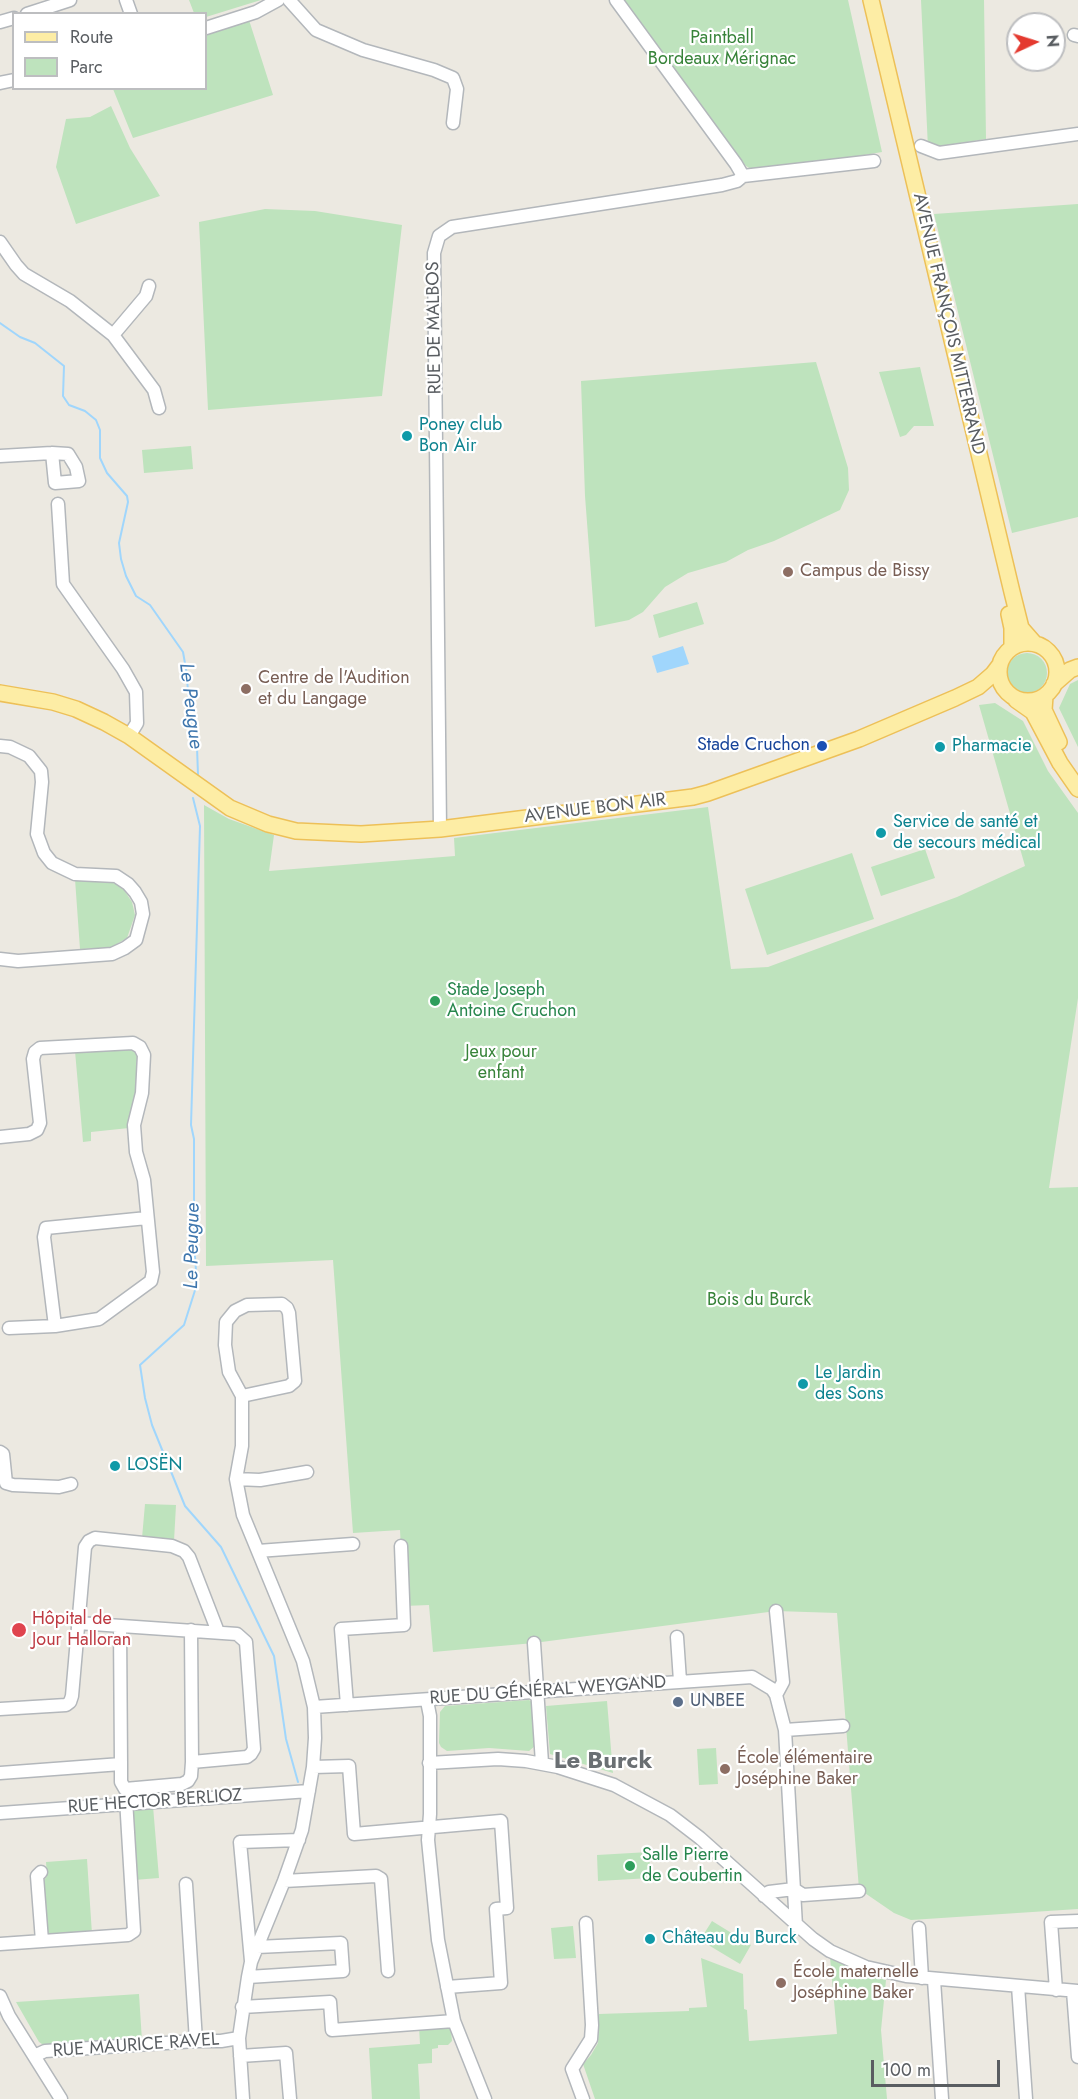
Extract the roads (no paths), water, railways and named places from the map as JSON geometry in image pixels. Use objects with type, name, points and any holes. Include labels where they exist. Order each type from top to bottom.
[{"type":"main road","name":"AVENUE FRANÇOIS MITTERRAND","points":[[861,0],[1012,628],[1012,647]]},
{"type":"main road","name":"AVENUE FRANÇOIS MITTERRAND","points":[[871,0],[1021,628],[1035,644]]},
{"type":"main road","points":[[1078,772],[1052,729],[1044,710],[1057,669],[1052,658],[1043,648],[1035,644],[1027,643],[1012,647],[1001,660],[1000,680],[1009,694],[1033,712],[1060,763],[1078,789]]},
{"type":"main road","points":[[1052,658],[1078,665]]},
{"type":"main road","points":[[978,687],[1009,694],[1029,702],[1049,690],[1078,665]]},
{"type":"main road","name":"AVENUE BON AIR","points":[[0,693],[36,698],[76,709],[129,736],[230,808],[268,824],[296,831],[360,834],[440,829],[708,794],[860,739],[978,687],[999,666]]},
{"type":"street","points":[[33,12],[70,0]]},
{"type":"street","points":[[207,28],[256,12],[278,0]]},
{"type":"street","points":[[289,0],[316,30],[363,50],[434,70],[453,78],[457,89],[453,123]]},
{"type":"street","points":[[616,0],[743,176]]},
{"type":"street","points":[[921,146],[939,153],[1078,134]]},
{"type":"street","name":"RUE DE MALBOS","points":[[440,829],[434,253],[439,236],[452,227],[722,185],[736,182],[743,176],[874,161]]},
{"type":"street","points":[[0,242],[24,274],[70,301],[113,335],[154,390],[159,408]]},
{"type":"street","points":[[113,335],[146,296],[149,286]]},
{"type":"street","points":[[0,456],[52,453]]},
{"type":"street","points":[[58,504],[63,584],[123,669],[136,692],[137,723],[129,736]]},
{"type":"street","points":[[0,746],[10,747],[29,756],[41,771],[37,834],[44,854],[52,863],[75,873],[116,876],[135,892],[141,902],[143,914],[136,940],[112,954],[18,961],[0,959]]},
{"type":"street","points":[[0,1137],[29,1134],[36,1130],[40,1122],[33,1059],[40,1048],[133,1043],[140,1047],[144,1054],[142,1093],[134,1125],[136,1152],[144,1180],[153,1272],[150,1281],[99,1319],[55,1326],[9,1328]]},
{"type":"street","points":[[55,1326],[45,1237],[46,1228],[147,1218]]},
{"type":"street","points":[[242,1396],[289,1386],[295,1381],[289,1313],[282,1304],[247,1305],[234,1311],[226,1322],[225,1345],[230,1372],[242,1396],[242,1446],[236,1479],[243,1515],[303,1661],[314,1707],[313,1767],[299,1840],[251,1962],[242,2007],[238,2038],[243,2099]]},
{"type":"street","points":[[0,1452],[3,1454],[6,1483],[59,1487],[71,1484]]},
{"type":"street","points":[[236,1479],[260,1480],[307,1472]]},
{"type":"street","points":[[0,1709],[66,1705],[70,1702],[85,1547],[95,1538],[172,1546],[184,1551],[189,1557],[219,1632]]},
{"type":"street","points":[[258,1551],[353,1544]]},
{"type":"street","points":[[346,1705],[341,1629],[404,1625],[401,1546]]},
{"type":"street","points":[[776,1611],[783,1682],[776,1695],[785,1730],[796,1926]]},
{"type":"street","points":[[78,1623],[237,1634],[246,1642],[254,1749],[247,1757],[192,1762]]},
{"type":"street","points":[[0,1944],[128,1935],[134,1931],[125,1789],[121,1782],[120,1626]]},
{"type":"street","points":[[125,1789],[182,1784],[189,1781],[192,1762],[191,1630]]},
{"type":"street","points":[[677,1636],[680,1682]]},
{"type":"street","points":[[534,1643],[542,1763]]},
{"type":"street","name":"RUE DU GÉNÉRAL WEYGAND","points":[[314,1707],[752,1677],[772,1689],[776,1695]]},
{"type":"street","points":[[427,1701],[430,1716],[428,1828],[437,1929],[454,2021],[485,2099]]},
{"type":"street","points":[[785,1730],[843,1726]]},
{"type":"street","points":[[429,1763],[498,1759],[542,1763],[614,1785],[654,1804],[700,1838],[796,1926],[830,1951],[866,1966],[881,1971],[928,1979],[1076,1991],[1078,2057]]},
{"type":"street","points":[[0,1773],[121,1764]]},
{"type":"street","points":[[313,1767],[349,1766],[354,1834],[501,1821],[507,1908],[496,1909],[501,1983],[447,1987]]},
{"type":"street","name":"RUE HECTOR BERLIOZ","points":[[0,1813],[309,1791]]},
{"type":"street","points":[[251,1962],[240,1842],[299,1840]]},
{"type":"street","points":[[41,1872],[37,1876],[42,1941]]},
{"type":"street","points":[[284,1881],[376,1876],[381,1880],[388,1971]]},
{"type":"street","points":[[186,1884],[196,2041]]},
{"type":"street","points":[[764,1896],[769,1892],[794,1889],[803,1895],[859,1891]]},
{"type":"street","points":[[1056,1990],[1052,1922],[1078,1921]]},
{"type":"street","points":[[583,2099],[572,2069],[591,2039],[586,1923]]},
{"type":"street","points":[[919,1928],[928,1979],[942,2099]]},
{"type":"street","points":[[248,1977],[344,1971],[341,1943],[257,1947]]},
{"type":"street","points":[[1018,1986],[1026,2099]]},
{"type":"street","points":[[0,1996],[9,2016],[61,2099]]},
{"type":"street","points":[[242,2007],[330,2002],[332,2030],[454,2021]]},
{"type":"street","name":"RUE MAURICE RAVEL","points":[[34,2056],[45,2051],[221,2041],[238,2038]]},
{"type":"street","points":[[240,2056],[286,2053],[290,2099]]},
{"type":"water","points":[[683,646],[689,664],[657,673],[652,656]]},
{"type":"waterway","name":"Le Peugue","points":[[0,323],[20,337],[35,343],[64,366],[63,396],[69,405],[85,411],[96,420],[100,430],[100,458],[107,473],[127,496],[128,502],[119,543],[126,576],[136,596],[150,605],[183,652],[191,723],[197,747],[198,775]]},
{"type":"waterway","name":"Le Peugue","points":[[193,798],[200,826],[191,1125],[194,1139],[194,1244],[197,1284],[184,1325],[140,1365],[152,1425],[185,1506],[221,1547],[274,1656],[286,1739],[298,1782]]},
{"type":"place","name":"Poney club Bon Air","points":[[407,436]]},
{"type":"place","name":"Campus de Bissy","points":[[788,572]]},
{"type":"place","name":"Centre de l'Audition et du Langage","points":[[246,689]]},
{"type":"place","name":"Stade Cruchon","points":[[822,746]]},
{"type":"place","name":"Pharmacie","points":[[940,747]]},
{"type":"place","name":"Service de santé et de secours médical","points":[[881,833]]},
{"type":"place","name":"Stade Joseph Antoine Cruchon","points":[[435,1001]]},
{"type":"place","name":"Le Jardin des Sons","points":[[803,1384]]},
{"type":"place","name":"LOSËN","points":[[115,1466]]},
{"type":"place","name":"Hôpital de Jour Halloran","points":[[19,1630]]},
{"type":"place","name":"UNBEE","points":[[678,1702]]},
{"type":"place","name":"École élémentaire Joséphine Baker","points":[[725,1769]]},
{"type":"place","name":"Salle Pierre de Coubertin","points":[[630,1866]]},
{"type":"place","name":"Château du Burck","points":[[650,1939]]},
{"type":"place","name":"École maternelle Joséphine Baker","points":[[781,1983]]},
{"type":"district","name":"Le Burck","points":[[603,1762]]},
{"type":"park label","name":"Paintball Bordeaux Mérignac","points":[[722,49]]},
{"type":"park label","name":"Jeux pour enfant","points":[[501,1063]]},
{"type":"park label","name":"Bois du Burck","points":[[759,1301]]}]
